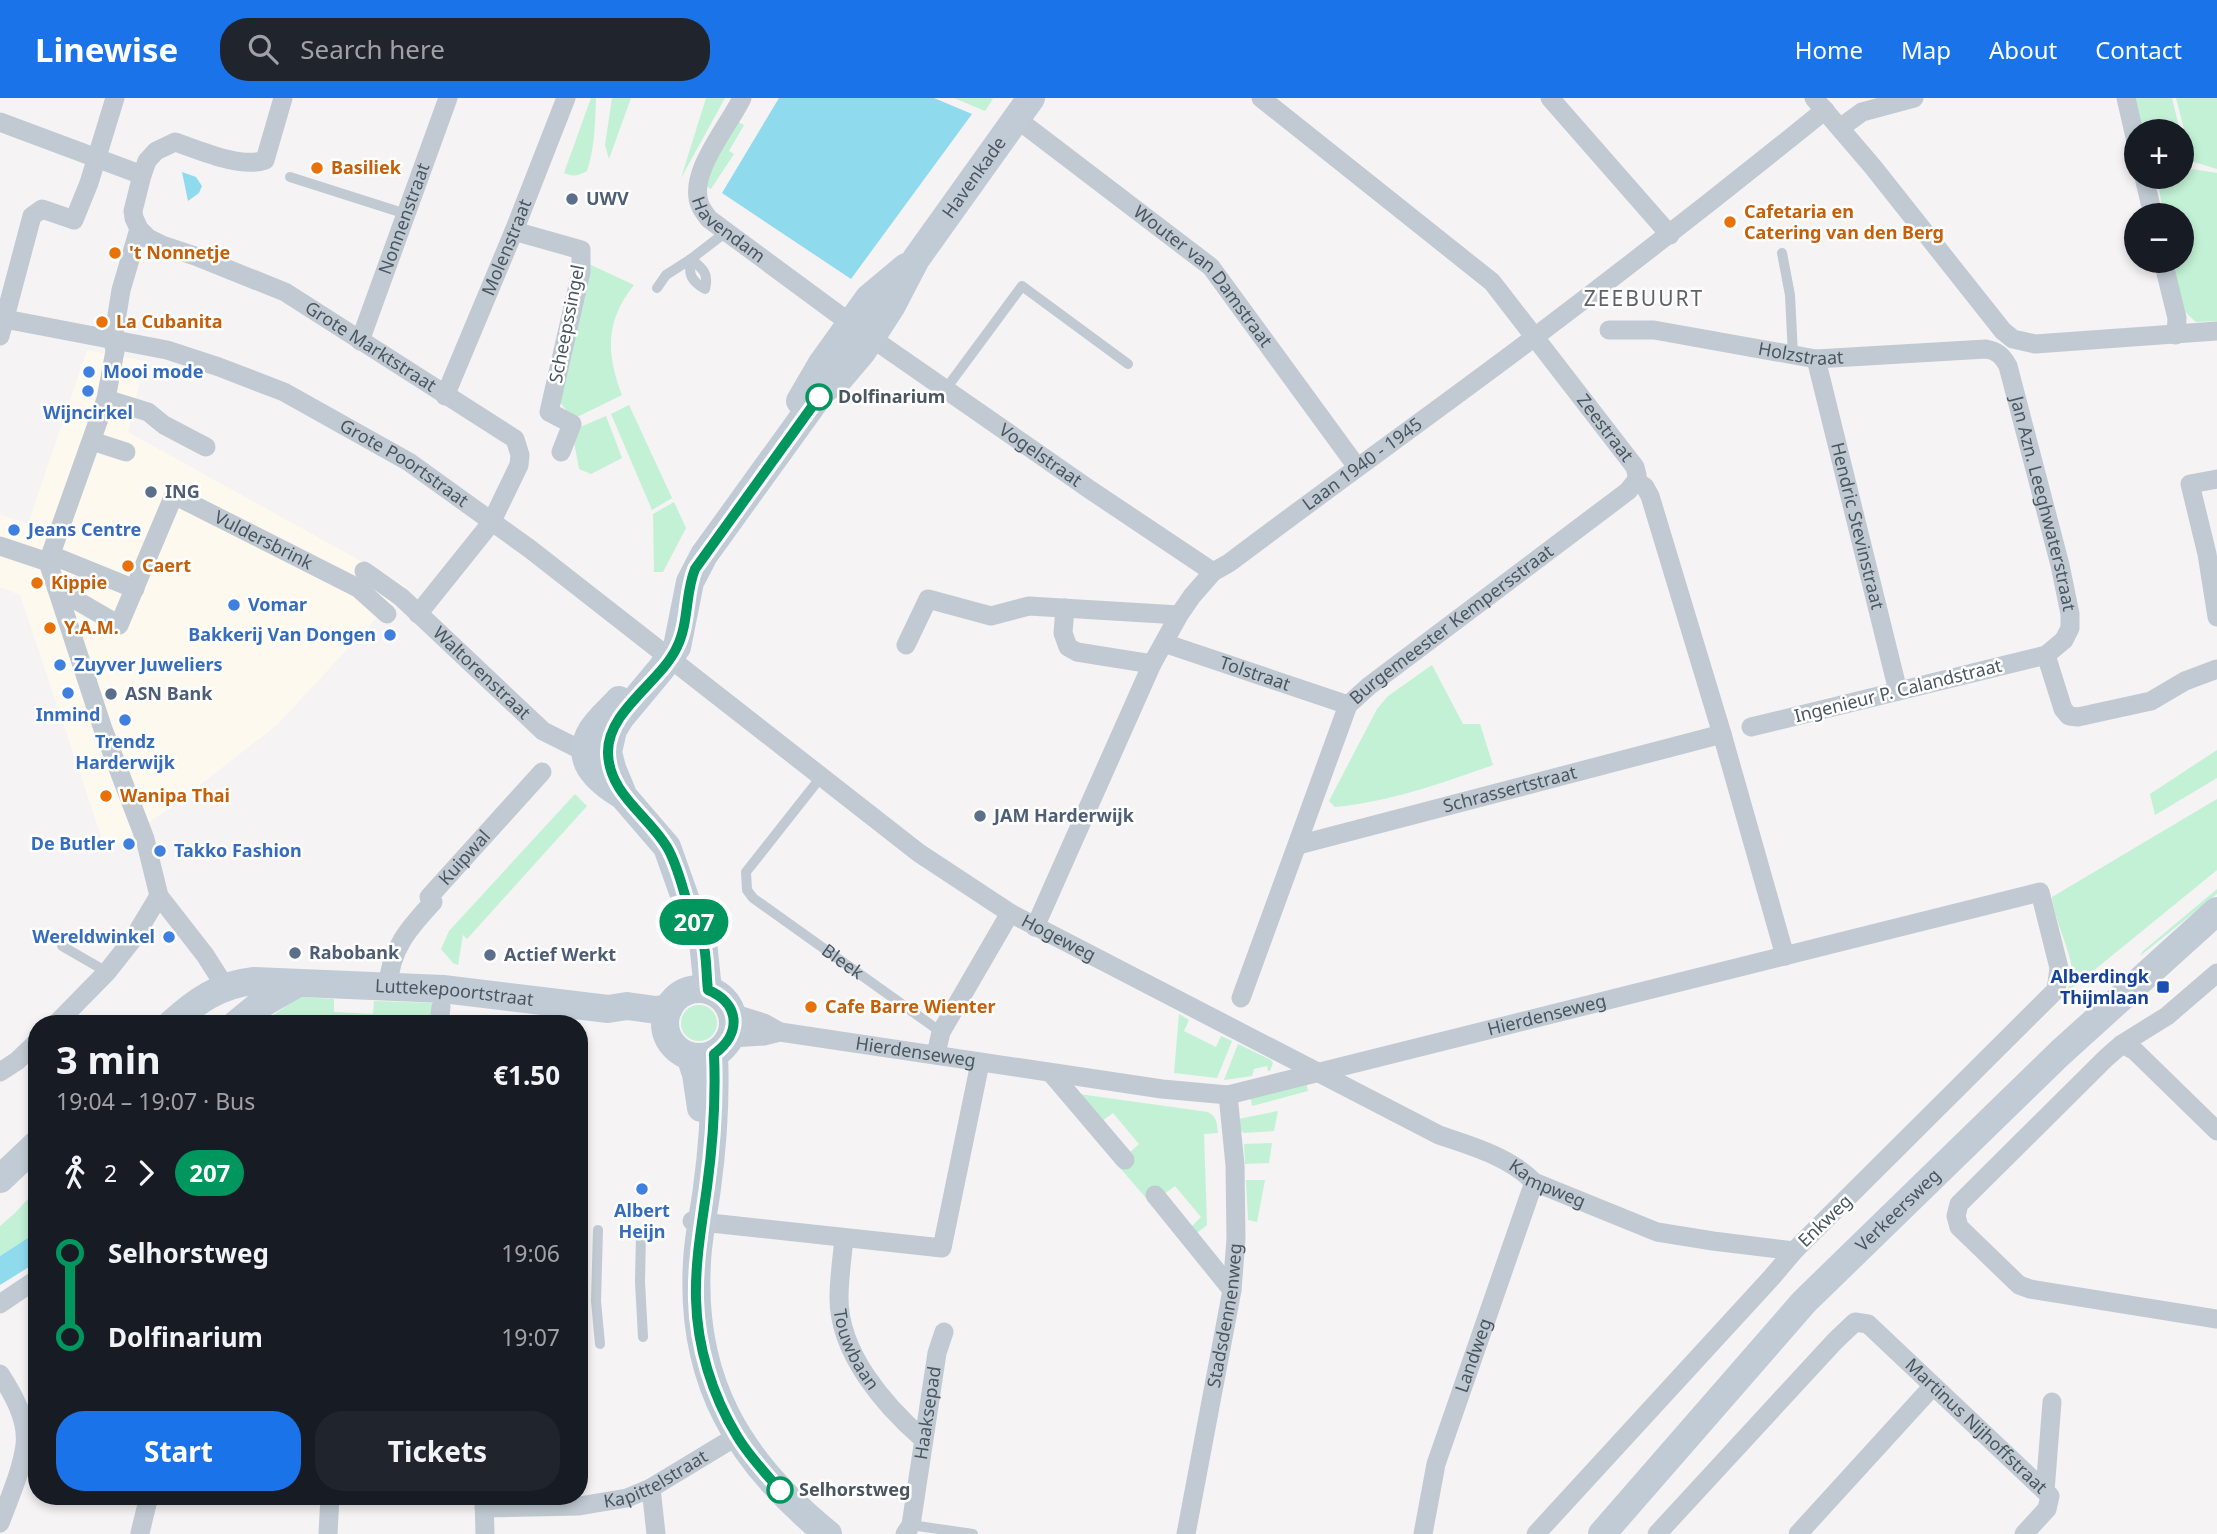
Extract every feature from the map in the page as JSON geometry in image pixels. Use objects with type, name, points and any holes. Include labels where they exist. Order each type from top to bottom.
[{"type":"street","points":[[2,324],[32,216],[42,209],[74,220],[97,159],[115,98]]},
{"type":"street","points":[[229,987],[159,897],[145,839],[103,729],[57,589],[50,558],[106,398],[115,351],[113,340],[121,290],[139,229],[133,211],[147,161],[156,151],[175,142],[230,159],[256,163],[265,160],[283,98]]},
{"type":"street","name":"Nonnenstraat","points":[[360,341],[448,98]]},
{"type":"street","name":"Molenstraat","points":[[445,396],[566,98]]},
{"type":"street","name":"Havendam","points":[[742,98],[702,167],[698,178],[699,204],[709,219],[861,330]]},
{"type":"street","name":"Zeestraat","points":[[1261,98],[1492,282],[1635,467],[1636,481],[1645,487],[1650,496],[1785,956]]},
{"type":"street","points":[[1550,98],[1670,234]]},
{"type":"street","points":[[1840,128],[1862,112],[1913,98]]},
{"type":"street","points":[[2126,98],[2131,119]]},
{"type":"street","points":[[1819,104],[2013,340],[2035,344],[2217,331]]},
{"type":"street","name":"Laan 1940 - 1945","points":[[1035,927],[1152,664],[1179,615],[1213,572],[1229,563],[1535,337],[1670,234],[1819,104]]},
{"type":"street","name":"Havenkade","points":[[861,330],[891,307],[916,258],[1024,109]]},
{"type":"street","name":"Wouter van Damstraat","points":[[1024,109],[1211,267],[1356,467]]},
{"type":"street","points":[[0,122],[142,176]]},
{"type":"street","name":"Grote Marktstraat","points":[[139,229],[148,238],[162,245],[285,292],[515,439],[520,455],[519,465],[491,523],[418,614]]},
{"type":"street","name":"Scheepssingel","points":[[514,231],[582,250],[580,272],[549,412],[572,424],[561,452]]},
{"type":"street","points":[[2166,273],[2177,318],[2176,335]]},
{"type":"street","name":"Grote Poortstraat","points":[[2,324],[167,350],[284,392],[409,462],[530,549],[666,654]]},
{"type":"street","points":[[700,990],[703,942],[667,847],[624,797],[612,768],[597,751],[590,733],[666,654],[673,596],[685,563],[798,404],[821,365],[861,330]]},
{"type":"street","name":"Vogelstraat","points":[[861,330],[1213,572]]},
{"type":"street","name":"Holzstraat","points":[[1609,330],[1654,330],[1816,359],[1986,349],[1995,351]]},
{"type":"street","name":"Jan Azn. Leeghwaterstraat","points":[[1995,351],[2003,356],[2008,366],[2060,565],[2070,614],[2070,628],[2064,640],[2046,655]]},
{"type":"street","name":"Hendric Stevinstraat","points":[[1816,359],[1898,691]]},
{"type":"street","points":[[106,398],[148,412],[163,425],[206,447]]},
{"type":"street","points":[[92,441],[126,452]]},
{"type":"street","points":[[2217,479],[2190,484],[2209,526],[2217,617]]},
{"type":"street","name":"Burgemeester Kempersstraat","points":[[1241,998],[1348,705],[1628,491],[1636,481]]},
{"type":"street","name":"Vuldersbrink","points":[[57,589],[119,625],[174,495],[358,588],[387,614]]},
{"type":"street","points":[[0,545],[50,558],[135,589]]},
{"type":"street","name":"Waltorenstraat","points":[[364,571],[401,597],[543,731],[559,740],[597,751]]},
{"type":"street","points":[[905,645],[928,600],[991,616],[1029,606],[1179,615]]},
{"type":"street","points":[[1065,608],[1063,633],[1068,647],[1077,652],[1152,664]]},
{"type":"street","name":"Tolstraat","points":[[1164,643],[1348,705]]},
{"type":"street","name":"Hogeweg","points":[[666,654],[919,853],[1010,913],[1315,1072]]},
{"type":"street","points":[[2046,655],[2063,709],[2069,716],[2078,717],[2151,701],[2185,681],[2217,669]]},
{"type":"street","name":"Ingenieur P. Calandstraat","points":[[1751,727],[2046,655]]},
{"type":"street","name":"Schrassertstraat","points":[[1298,845],[1722,734]]},
{"type":"street","name":"Kuipwal","points":[[388,987],[394,953],[399,943],[433,902],[429,897],[542,772]]},
{"type":"street","name":"Hierdenseweg","points":[[717,1040],[780,1032],[1162,1089],[1228,1095],[2040,892]]},
{"type":"street","name":"Enkweg","points":[[1536,1534],[1794,1251],[2056,990],[2059,968],[2040,892]]},
{"type":"street","points":[[65,1015],[107,972],[133,939],[159,897]]},
{"type":"street","name":"Verkeersweg","points":[[1602,1534],[1804,1302],[2060,1053],[2217,911]]},
{"type":"street","points":[[936,1054],[941,1032],[1010,913]]},
{"type":"street","points":[[2217,973],[2167,1016],[2122,1044],[2106,1058],[1959,1204],[1956,1216],[1959,1227],[2020,1285],[2030,1289],[2217,1318]]},
{"type":"street","points":[[247,1015],[299,983]]},
{"type":"street","name":"Luttekepoortstraat","points":[[229,987],[299,983],[481,992],[608,1009],[623,1019],[667,1016]]},
{"type":"street","points":[[226,1015],[218,1008],[229,987]]},
{"type":"street","points":[[181,1015],[193,1005],[229,987]]},
{"type":"street","points":[[717,1040],[672,1045],[667,1016],[681,994],[700,990],[723,998],[717,1040],[713,1129],[696,1231],[696,1300],[702,1348],[739,1462],[769,1494],[814,1534]]},
{"type":"street","points":[[2122,1044],[2136,1051],[2217,1131]]},
{"type":"street","points":[[0,1072],[28,1050]]},
{"type":"street","points":[[696,1231],[844,1239],[942,1248],[980,1063]]},
{"type":"street","name":"Kampweg","points":[[1315,1072],[1439,1135],[1473,1146],[1522,1170],[1534,1182],[1657,1232],[1794,1251]]},
{"type":"street","points":[[1051,1073],[1125,1160]]},
{"type":"street","name":"Stadsdennenweg","points":[[1186,1534],[1232,1290],[1236,1239],[1235,1189],[1228,1095]]},
{"type":"street","points":[[0,1180],[28,1153]]},
{"type":"street","points":[[0,1197],[28,1171]]},
{"type":"street","name":"Landweg","points":[[1423,1534],[1436,1464],[1534,1182]]},
{"type":"street","points":[[1155,1195],[1232,1290]]},
{"type":"street","name":"Touwbaan","points":[[844,1239],[839,1299],[842,1329],[870,1384],[892,1410],[923,1439]]},
{"type":"street","points":[[0,1304],[28,1285]]},
{"type":"street","name":"Martinus Nijhoffstraat","points":[[1657,1534],[1855,1322],[1868,1324],[2050,1496],[2047,1509],[2024,1534]]},
{"type":"street","name":"Haaksepad","points":[[908,1530],[936,1353],[944,1332]]},
{"type":"street","points":[[0,1374],[22,1415],[26,1444],[0,1523]]},
{"type":"street","points":[[1798,1534],[1933,1386]]},
{"type":"street","points":[[2045,1491],[2052,1402]]},
{"type":"street","points":[[731,1439],[780,1490],[828,1534]]},
{"type":"street","name":"Kapittelstraat","points":[[588,1504],[627,1498],[651,1488],[731,1439]]},
{"type":"street","points":[[651,1488],[656,1534]]},
{"type":"street","points":[[140,1533],[147,1505]]},
{"type":"street","points":[[328,1534],[330,1505]]},
{"type":"street","points":[[484,1505],[485,1534]]},
{"type":"street","name":"Kapittelstraat","points":[[555,1505],[585,1505]]},
{"type":"lane","points":[[290,177],[406,214]]},
{"type":"lane","points":[[657,288],[666,275],[726,232]]},
{"type":"lane","points":[[1782,253],[1790,296],[1793,355]]},
{"type":"lane","points":[[945,390],[1022,286],[1128,364]]},
{"type":"lane","name":"Bleek","points":[[821,777],[746,872],[747,890],[753,898],[941,1032]]},
{"type":"lane","points":[[62,946],[107,972]]},
{"type":"lane","points":[[598,1230],[596,1301],[600,1344]]},
{"type":"lane","points":[[641,1234],[640,1294],[643,1337]]},
{"type":"lane","points":[[908,1530],[973,1534]]},
{"type":"shaded area","points":[[87,350],[145,361],[128,432],[406,586],[277,725],[173,806],[106,851],[20,595],[0,587],[0,515],[28,524]]},
{"type":"green space","points":[[591,98],[596,98],[595,126],[587,171],[576,175],[564,173]]},
{"type":"green space","points":[[612,98],[631,98],[609,159],[605,145]]},
{"type":"green space","points":[[706,98],[725,98],[681,178]]},
{"type":"green space","points":[[954,98],[991,98],[993,99],[985,111]]},
{"type":"green space","points":[[2131,98],[2172,98],[2177,119],[2136,119]]},
{"type":"green space","points":[[2176,98],[2217,98],[2217,169],[2194,162],[2194,119],[2181,119]]},
{"type":"green space","points":[[738,122],[744,125],[729,151],[734,154],[711,189],[706,186],[712,167]]},
{"type":"green space","points":[[2194,169],[2217,173],[2217,321],[2196,322],[2185,312],[2174,273],[2194,273],[2194,203],[2161,203],[2159,189],[2194,189]]},
{"type":"green space","points":[[589,264],[634,285],[618,312],[611,338],[613,366],[622,395],[577,417],[570,415],[559,401]]},
{"type":"green space","points":[[629,405],[672,498],[652,510],[611,414]]},
{"type":"green space","points":[[606,416],[622,458],[591,474],[579,469],[574,442],[580,427]]},
{"type":"green space","points":[[674,502],[686,528],[663,572],[654,572],[653,514]]},
{"type":"green space","points":[[1432,665],[1463,724],[1480,724],[1493,765],[1395,796],[1335,807],[1329,801],[1377,709],[1388,696]]},
{"type":"green space","points":[[2217,750],[2217,778],[2155,815],[2150,794]]},
{"type":"green space","points":[[575,794],[587,806],[467,939],[463,935],[458,965],[453,963],[441,949],[449,931]]},
{"type":"green space","points":[[2217,799],[2217,870],[2060,998],[2071,982],[2072,970],[2052,897]]},
{"type":"green space","points":[[2217,889],[2217,894],[2140,956],[2143,951]]},
{"type":"green space","points":[[300,997],[334,999],[334,1012],[373,1014],[374,1001],[435,1003],[434,1015],[273,1015]]},
{"type":"green space","points":[[699,1005],[712,1010],[717,1023],[712,1036],[699,1041],[686,1036],[681,1023],[686,1010]]},
{"type":"green space","points":[[1179,1014],[1189,1020],[1184,1031],[1216,1047],[1221,1036],[1232,1041],[1217,1078],[1174,1073]]},
{"type":"green space","points":[[1238,1044],[1271,1060],[1273,1063],[1270,1071],[1267,1066],[1254,1069],[1252,1076],[1224,1080]]},
{"type":"green space","points":[[1306,1081],[1308,1091],[1252,1106],[1250,1095]]},
{"type":"green space","points":[[1079,1094],[1208,1112],[1213,1116],[1218,1133],[1204,1134],[1207,1225],[1197,1233],[1191,1227],[1201,1217],[1175,1186],[1164,1194],[1158,1188],[1146,1198],[1120,1168],[1133,1158],[1129,1153],[1139,1144],[1113,1113],[1102,1121]]},
{"type":"green space","points":[[1278,1111],[1274,1131],[1244,1133],[1238,1129],[1238,1119]]},
{"type":"green space","points":[[1272,1143],[1269,1163],[1245,1164],[1244,1144]]},
{"type":"green space","points":[[1246,1180],[1265,1180],[1257,1222],[1248,1220]]},
{"type":"green space","points":[[28,1199],[28,1238],[0,1256],[0,1226]]},
{"type":"water","points":[[779,98],[934,98],[972,114],[851,279],[722,193]]},
{"type":"water","points":[[182,172],[196,177],[202,186],[199,193],[188,201]]},
{"type":"water","points":[[28,1238],[28,1268],[0,1285],[0,1256]]},
{"type":"bus line","name":"207","points":[[780,1490],[737,1436],[716,1394],[702,1348],[696,1300],[697,1259],[711,1157],[714,1054],[724,1047],[730,1038],[734,1021],[729,1005],[717,993],[708,990],[703,942],[667,847],[624,797],[608,752],[613,730],[621,717],[662,670],[677,647],[695,569],[819,397]]},
{"type":"place","name":"Basiliek","points":[[317,168]]},
{"type":"place","name":"UWV","points":[[572,199]]},
{"type":"place","name":"Cafetaria en Catering van den Berg","points":[[1730,222]]},
{"type":"place","name":"'t Nonnetje","points":[[115,253]]},
{"type":"place","name":"La Cubanita","points":[[102,322]]},
{"type":"place","name":"Mooi mode","points":[[89,372]]},
{"type":"place","name":"Wijncirkel","points":[[88,391]]},
{"type":"place","name":"Dolfinarium","points":[[819,397]]},
{"type":"place","name":"ING","points":[[151,492]]},
{"type":"place","name":"Jeans Centre","points":[[14,530]]},
{"type":"place","name":"Caert","points":[[128,566]]},
{"type":"place","name":"Kippie","points":[[37,583]]},
{"type":"place","name":"Vomar","points":[[234,605]]},
{"type":"place","name":"Y.A.M.","points":[[50,628]]},
{"type":"place","name":"Bakkerij Van Dongen","points":[[390,635]]},
{"type":"place","name":"Zuyver Juweliers","points":[[60,665]]},
{"type":"place","name":"Inmind","points":[[68,693]]},
{"type":"place","name":"ASN Bank","points":[[111,694]]},
{"type":"place","name":"Trendz Harderwijk","points":[[125,720]]},
{"type":"place","name":"Wanipa Thai","points":[[106,796]]},
{"type":"place","name":"JAM Harderwijk","points":[[980,816]]},
{"type":"place","name":"De Butler","points":[[129,844]]},
{"type":"place","name":"Takko Fashion","points":[[160,851]]},
{"type":"place","name":"Wereldwinkel","points":[[169,937]]},
{"type":"place","name":"Rabobank","points":[[295,953]]},
{"type":"place","name":"Actief Werkt","points":[[490,955]]},
{"type":"place","name":"Alberdingk Thijmlaan","points":[[2163,987]]},
{"type":"place","name":"Cafe Barre Wienter","points":[[811,1007]]},
{"type":"place","name":"Albert Heijn","points":[[642,1189]]},
{"type":"place","name":"Selhorstweg","points":[[780,1490]]},
{"type":"district","name":"ZEEBUURT","points":[[1644,299]]}]
